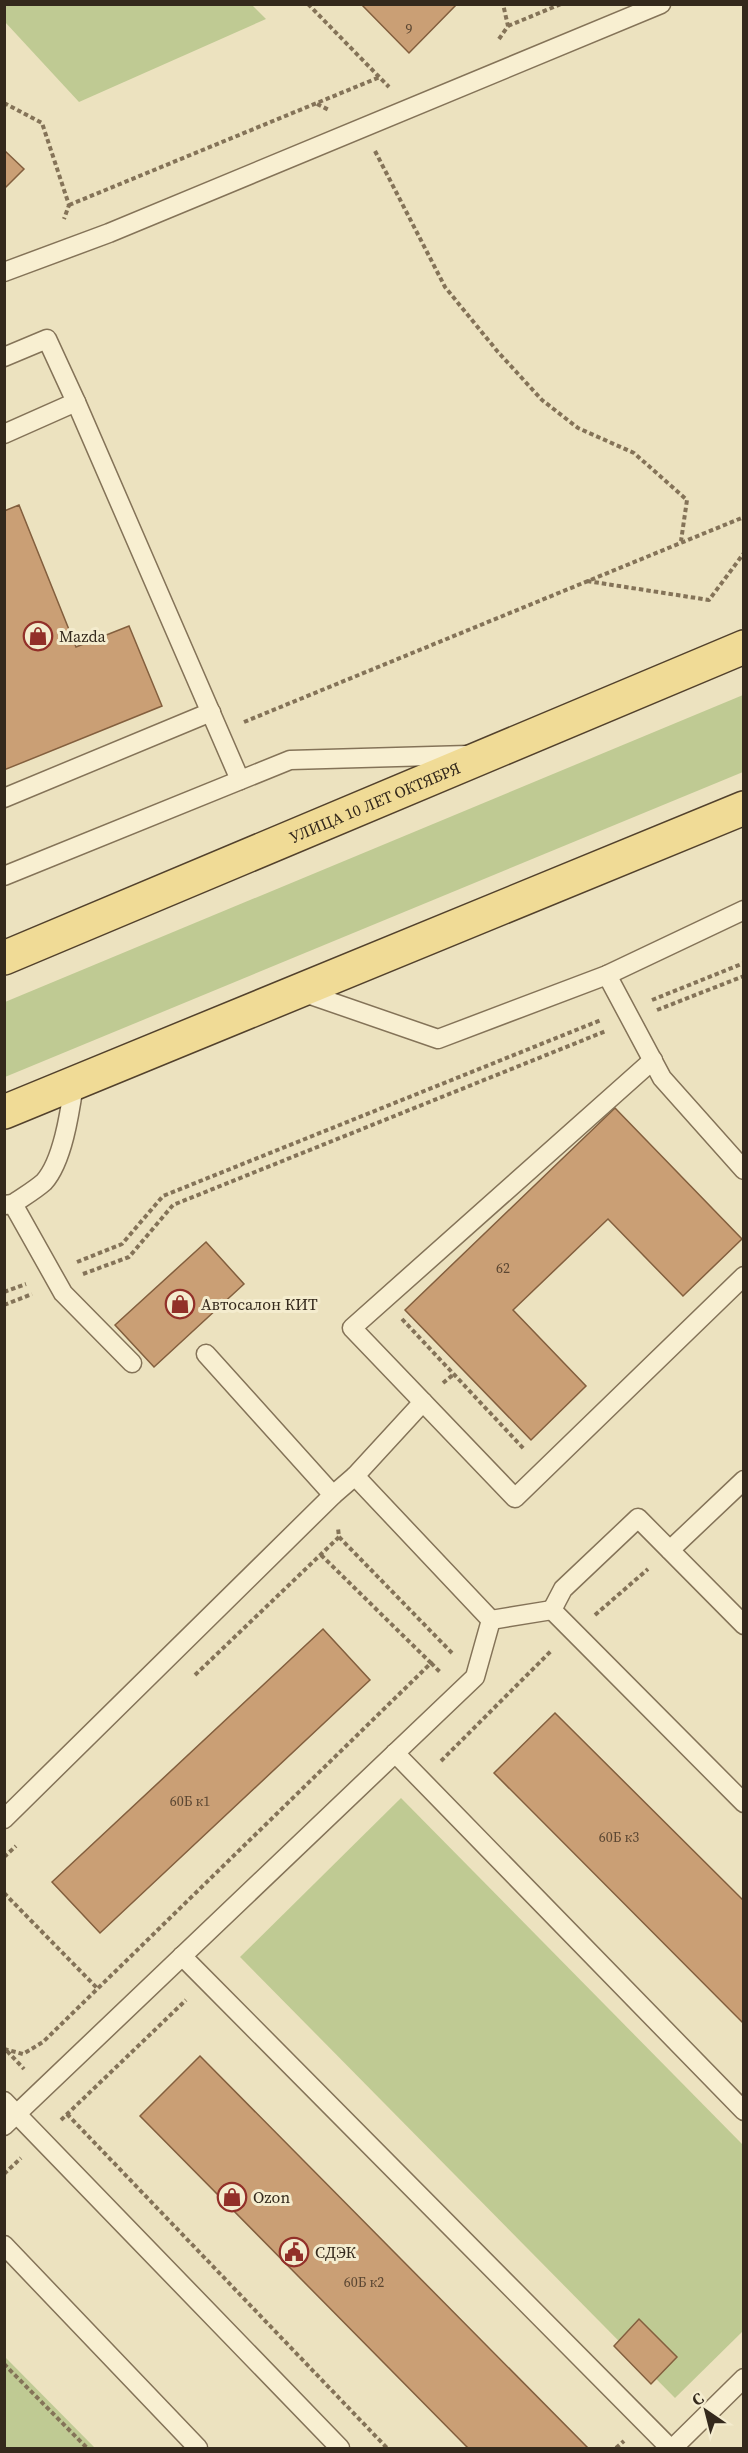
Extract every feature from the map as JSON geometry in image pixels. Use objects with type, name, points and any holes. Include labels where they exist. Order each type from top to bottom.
[{"type":"main road","name":"УЛИЦА 10 ЛЕТ ОКТЯБРЯ","points":[[4,958],[744,647]]},
{"type":"main road","points":[[4,1112],[744,808]]},
{"type":"lane","points":[[4,272],[109,233],[661,4]]},
{"type":"lane","points":[[4,357],[47,339],[240,780]]},
{"type":"lane","points":[[4,434],[76,402]]},
{"type":"lane","points":[[4,798],[212,712]]},
{"type":"lane","points":[[4,876],[290,760],[488,754]]},
{"type":"lane","points":[[299,991],[438,1039],[607,975],[744,910]]},
{"type":"lane","points":[[607,975],[662,1078],[744,1170]]},
{"type":"lane","points":[[653,1060],[352,1328],[515,1498],[744,1276]]},
{"type":"lane","points":[[74,1084],[69,1124],[58,1154],[44,1181],[9,1204],[63,1293],[132,1363]]},
{"type":"lane","points":[[206,1354],[333,1495]]},
{"type":"lane","points":[[4,1819],[354,1476],[423,1402]]},
{"type":"lane","points":[[354,1476],[491,1620]]},
{"type":"lane","points":[[670,1550],[744,1480]]},
{"type":"lane","points":[[552,1610],[563,1589],[638,1518],[744,1625]]},
{"type":"lane","points":[[491,1620],[552,1610]]},
{"type":"lane","points":[[552,1610],[744,1803]]},
{"type":"lane","points":[[11,2120],[475,1677],[491,1620]]},
{"type":"lane","points":[[395,1753],[744,2111]]},
{"type":"lane","points":[[183,1956],[671,2448],[744,2378]]},
{"type":"lane","points":[[4,2101],[11,2120],[340,2448]]},
{"type":"lane","points":[[4,2245],[198,2448]]},
{"type":"path","points":[[308,4],[391,88]]},
{"type":"path","points":[[503,4],[508,26]]},
{"type":"path","points":[[496,43],[508,26],[561,4]]},
{"type":"path","points":[[69,205],[380,77]]},
{"type":"path","points":[[4,103],[42,123],[69,205],[63,222]]},
{"type":"path","points":[[363,129],[445,287],[498,352],[542,400],[578,428],[634,453],[687,500],[681,542]]},
{"type":"path","points":[[220,732],[744,517]]},
{"type":"path","points":[[585,581],[709,600],[744,553]]},
{"type":"path","points":[[4,1292],[129,1257],[173,1205],[629,1016],[744,963]]},
{"type":"path","points":[[4,1305],[122,1244],[163,1196],[629,1016],[744,976]]},
{"type":"path","points":[[383,1299],[544,1470]]},
{"type":"path","points":[[339,1537],[475,1677]]},
{"type":"path","points":[[5,2050],[23,2054],[43,2042],[431,1663],[320,1554]]},
{"type":"path","points":[[4,1893],[98,1989]]},
{"type":"path","points":[[5,2050],[387,2448]]},
{"type":"path","points":[[4,2364],[87,2448]]},
{"type":"green space","points":[[5,4],[252,5],[266,19],[79,102],[5,22]]},
{"type":"green space","points":[[743,695],[743,772],[5,1077],[5,1002]]},
{"type":"green space","points":[[401,1798],[743,2145],[743,2331],[675,2398],[240,1957]]},
{"type":"green space","points":[[5,2357],[95,2448],[5,2448]]},
{"type":"building","points":[[361,4],[457,4],[409,53]]},
{"type":"building","points":[[4,150],[24,169],[4,189]]},
{"type":"building","name":"Mazda","points":[[19,505],[76,647],[129,626],[162,706],[4,770],[4,511]]},
{"type":"building","points":[[615,1108],[742,1239],[683,1296],[608,1219],[513,1310],[586,1386],[531,1440],[405,1310]]},
{"type":"building","name":"Автосалон КИТ","points":[[206,1242],[244,1284],[154,1367],[115,1325]]},
{"type":"building","points":[[323,1629],[370,1680],[100,1933],[52,1882]]},
{"type":"building","points":[[555,1713],[744,1901],[744,2024],[494,1773]]},
{"type":"building","points":[[200,2056],[588,2448],[468,2448],[140,2116]]},
{"type":"building","points":[[639,2319],[677,2357],[651,2384],[614,2346]]},
{"type":"place","name":"Mazda","points":[[38,636]]},
{"type":"place","name":"Автосалон КИТ","points":[[180,1304]]},
{"type":"place","name":"Ozon","points":[[232,2197]]},
{"type":"place","name":"СДЭК","points":[[294,2252]]}]
